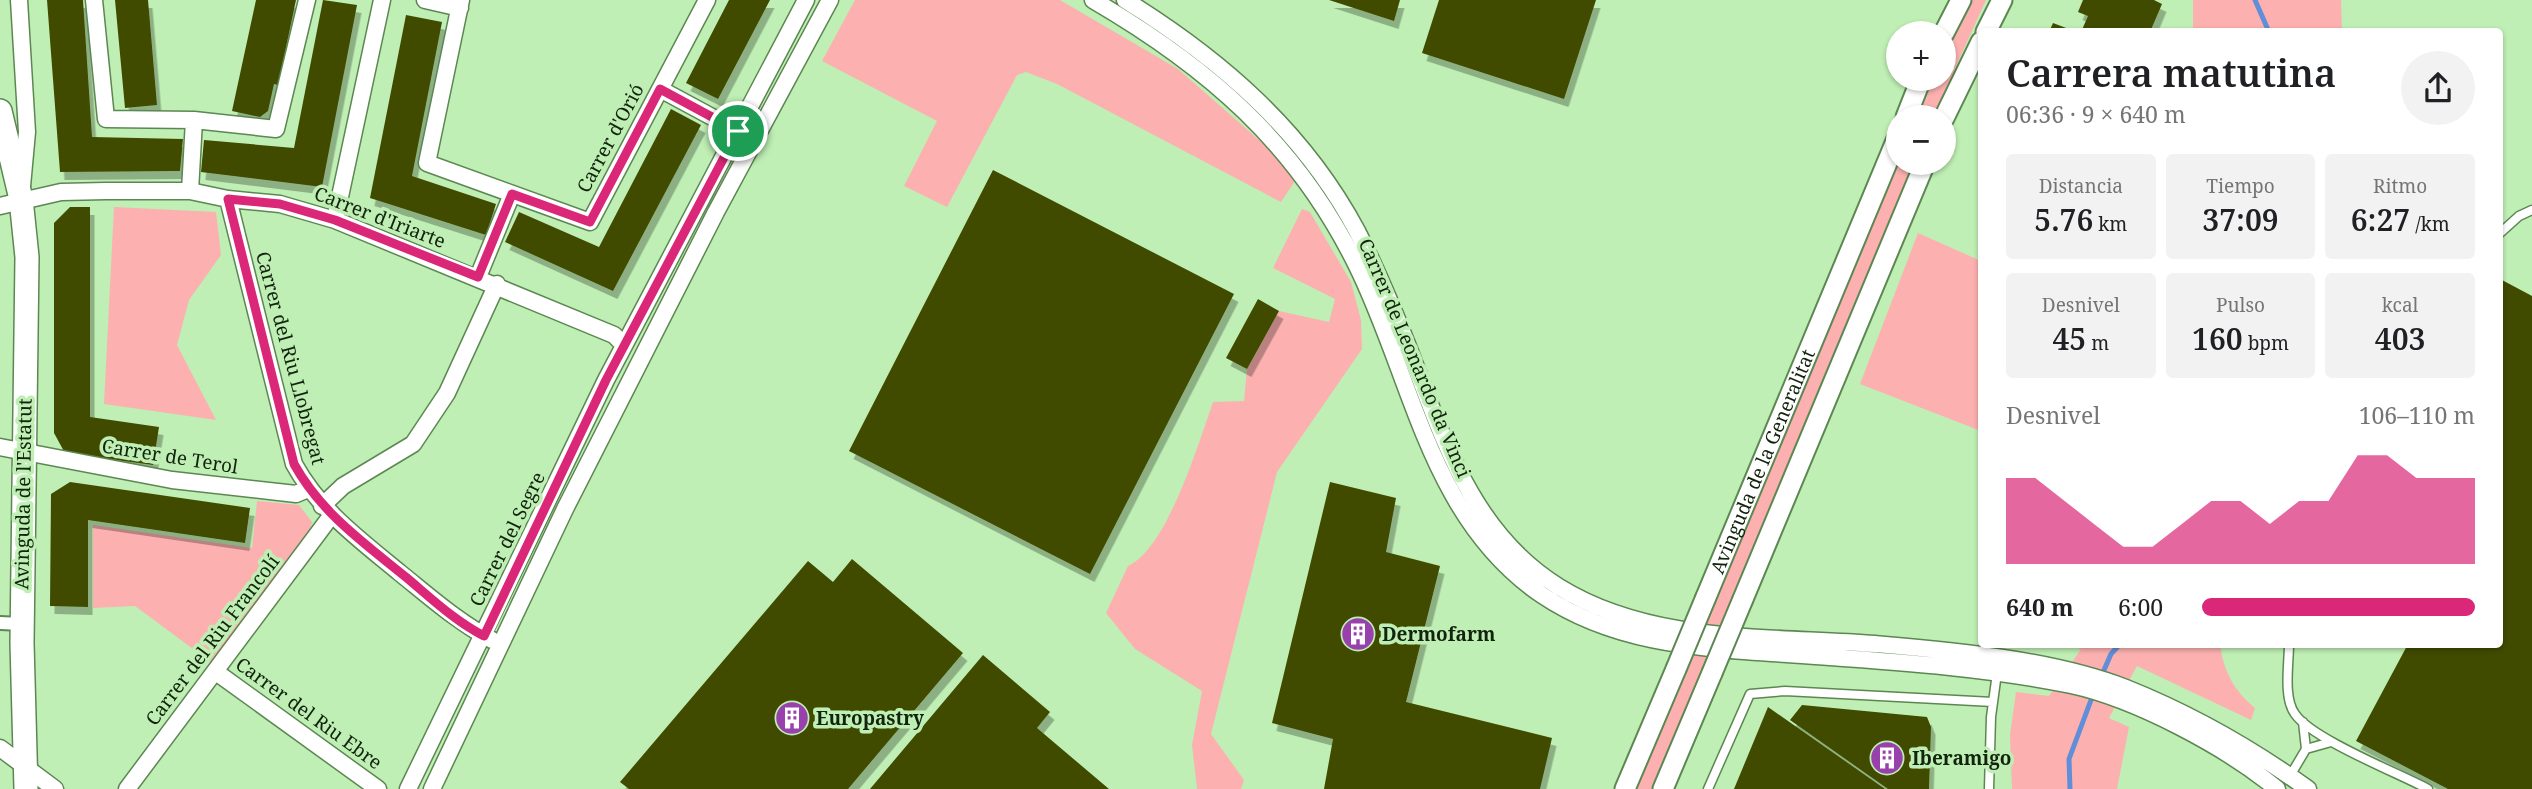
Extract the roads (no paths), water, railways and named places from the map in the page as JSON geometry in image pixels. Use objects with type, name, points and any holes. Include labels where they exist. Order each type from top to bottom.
[{"type":"main road","name":"Avinguda de l'Estatut","points":[[0,111],[11,202],[27,257],[25,453],[11,623],[26,778]]},
{"type":"street","name":"Avinguda de l'Estatut","points":[[11,202],[27,132],[19,0]]},
{"type":"street","points":[[94,0],[106,120],[194,120],[276,129],[307,0]]},
{"type":"street","points":[[335,220],[382,0]]},
{"type":"street","points":[[425,0],[461,4],[427,163],[512,194],[478,277]]},
{"type":"street","name":"Carrer d'Orió","points":[[512,194],[590,222],[707,0]]},
{"type":"street","name":"Carrer del Segre","points":[[408,789],[624,345],[806,0]]},
{"type":"street","name":"Carrer del Segre","points":[[432,789],[565,509],[830,0]]},
{"type":"street","name":"Carrer de Leonardo da Vinci","points":[[1093,0],[1165,44],[1200,70],[1245,109],[1297,167],[1329,214],[1357,266],[1433,460],[1450,493],[1494,554],[1542,595],[1598,625],[1659,643],[2054,676]]},
{"type":"street","name":"Carrer de Leonardo da Vinci","points":[[1125,0],[1178,33],[1232,74],[1294,139],[1327,181],[1373,262],[1460,478],[1500,537],[1528,564],[1558,587],[1594,606],[1666,627],[1944,650],[2121,694]]},
{"type":"street","points":[[1950,21],[1961,0]]},
{"type":"street","points":[[1988,28],[2002,0]]},
{"type":"street","points":[[1950,105],[1978,48]]},
{"type":"street","points":[[660,89],[738,131]]},
{"type":"street","points":[[190,191],[194,120]]},
{"type":"street","name":"Avinguda de la Generalitat","points":[[1625,789],[1886,165]]},
{"type":"street","name":"Avinguda de la Generalitat","points":[[1663,789],[1920,175]]},
{"type":"street","name":"Carrer d'Iriarte","points":[[11,202],[61,192],[190,191],[228,199],[280,204],[335,220],[497,284],[614,335],[624,345]]},
{"type":"street","name":"Carrer del Riu Llobregat","points":[[228,199],[294,464],[308,489],[327,511],[458,620],[500,644]]},
{"type":"street","name":"Carrer del Riu Francolí","points":[[127,789],[216,672],[343,486],[413,444],[447,393],[497,284]]},
{"type":"street","name":"Carrer de Terol","points":[[0,447],[172,480],[296,494],[308,489]]},
{"type":"street","name":"Carrer del Riu Ebre","points":[[216,672],[378,789]]},
{"type":"street","points":[[2121,694],[2216,729],[2308,789]]},
{"type":"street","points":[[2121,694],[2256,772],[2277,789]]},
{"type":"street","points":[[0,748],[26,778],[55,789]]},
{"type":"lane","points":[[2503,230],[2519,216],[2532,210]]},
{"type":"lane","points":[[2289,648],[2290,698],[2294,714],[2331,742],[2428,789]]},
{"type":"lane","points":[[1989,789],[1997,673]]},
{"type":"lane","points":[[1708,789],[1751,694],[1785,691],[1993,702]]},
{"type":"lane","points":[[2290,776],[2306,749],[2303,722]]},
{"type":"lane","points":[[2306,749],[2331,742]]},
{"type":"waterway","points":[[2255,0],[2267,28]]},
{"type":"waterway","points":[[2101,677],[2116,648]]},
{"type":"waterway","points":[[2070,789],[2069,759],[2094,692]]},
{"type":"place","name":"Dermofarm","points":[[1358,634]]},
{"type":"place","name":"Europastry","points":[[792,718]]},
{"type":"place","name":"Iberamigo","points":[[1887,758]]}]
